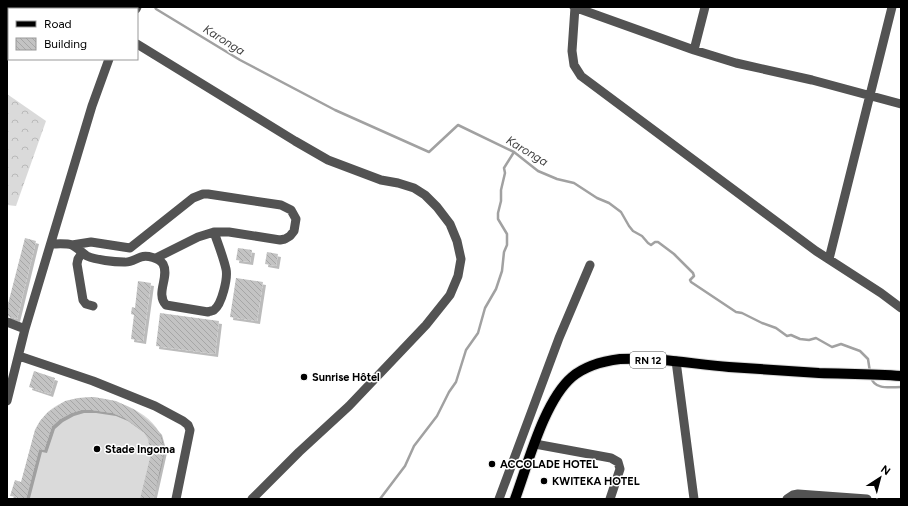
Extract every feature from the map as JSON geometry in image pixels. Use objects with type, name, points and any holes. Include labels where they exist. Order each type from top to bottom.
[{"type":"main road","name":"RN 12","points":[[515,499],[535,444],[556,396],[572,377],[588,367],[620,359],[676,361],[726,367],[901,376]]},
{"type":"street","points":[[901,104],[694,50],[575,7],[572,51],[574,65],[581,76],[816,251],[881,293],[901,308]]},
{"type":"street","points":[[694,50],[705,7]]},
{"type":"street","points":[[829,259],[892,7]]},
{"type":"street","points":[[138,45],[328,160],[381,180],[414,188],[437,207],[450,224],[457,241],[461,259],[458,276],[450,295],[431,319],[349,406],[299,452],[252,499]]},
{"type":"street","points":[[7,401],[25,329],[92,106],[109,60]]},
{"type":"street","points":[[130,248],[193,198],[203,194],[281,205],[291,210],[296,219],[294,231],[290,236],[280,240],[229,232],[214,232],[198,237],[156,258]]},
{"type":"street","points":[[51,244],[72,245],[91,242],[130,248],[142,256],[156,258],[165,269],[162,300],[166,305],[208,312],[213,310],[220,302],[226,277],[226,270],[214,232]]},
{"type":"street","points":[[72,245],[82,253],[93,257],[123,262],[134,260],[142,256]]},
{"type":"street","points":[[82,253],[77,264],[83,300],[86,304],[93,306]]},
{"type":"street","points":[[499,499],[559,338],[590,265]]},
{"type":"street","points":[[7,322],[25,329]]},
{"type":"street","points":[[19,356],[93,381],[134,397],[167,412],[188,425],[190,430],[176,499]]},
{"type":"street","points":[[676,361],[694,499]]},
{"type":"street","points":[[535,444],[611,458],[618,462],[620,469],[610,499]]},
{"type":"street","points":[[787,499],[798,494],[867,499]]},
{"type":"green space","points":[[7,94],[46,121],[16,206],[7,205]]},
{"type":"green space","name":"Stade Ingoma","points":[[93,397],[116,402],[139,412],[156,428],[162,438],[164,456],[153,499],[17,499],[35,430],[40,421],[46,414],[59,404],[74,399]]},
{"type":"building","points":[[25,238],[36,241],[17,319],[7,316],[7,308]]},
{"type":"building","points":[[238,248],[252,250],[250,262],[236,260]]},
{"type":"building","points":[[267,252],[278,254],[276,266],[265,264]]},
{"type":"building","points":[[236,278],[263,282],[257,321],[230,317]]},
{"type":"building","points":[[138,281],[151,283],[143,341],[131,339],[134,315],[131,314],[132,307],[135,308]]},
{"type":"building","points":[[160,313],[219,321],[215,354],[156,346]]},
{"type":"building","points":[[34,371],[55,378],[50,394],[29,387]]},
{"type":"building","points":[[93,397],[116,401],[135,410],[159,432],[164,450],[153,499],[140,499],[150,458],[148,439],[143,431],[125,418],[113,413],[93,410],[81,410],[71,413],[60,419],[52,426],[44,450],[39,449],[26,499],[16,499],[17,497],[10,496],[15,480],[21,482],[35,430],[40,421],[48,412],[65,401]]},
{"type":"waterway","name":"Karonga","points":[[155,7],[240,60],[335,110],[429,152],[458,125],[514,152],[538,171],[557,179],[574,183],[597,198],[609,203],[621,212],[633,231],[642,236],[648,243],[651,245],[658,242],[674,254],[693,273],[694,276],[690,280],[691,282],[736,312],[742,313],[776,328],[787,336],[791,335],[800,339],[809,340],[816,338],[832,347],[841,344],[860,351],[868,359],[870,372]]},
{"type":"waterway","points":[[380,499],[405,466],[414,446],[437,416],[449,392],[456,382],[466,350],[478,333],[485,308],[496,289],[502,271],[504,252],[507,245],[507,234],[498,219],[501,190],[505,173],[504,168],[514,152]]},
{"type":"waterway","name":"Karonga","points":[[871,377],[875,384],[879,386],[901,387]]},
{"type":"place","name":"Sunrise Hôtel","points":[[304,377]]},
{"type":"place","name":"Stade Ingoma","points":[[97,449]]},
{"type":"place","name":"ACCOLADE HOTEL","points":[[492,464]]},
{"type":"place","name":"KWITEKA HOTEL","points":[[544,481]]}]
